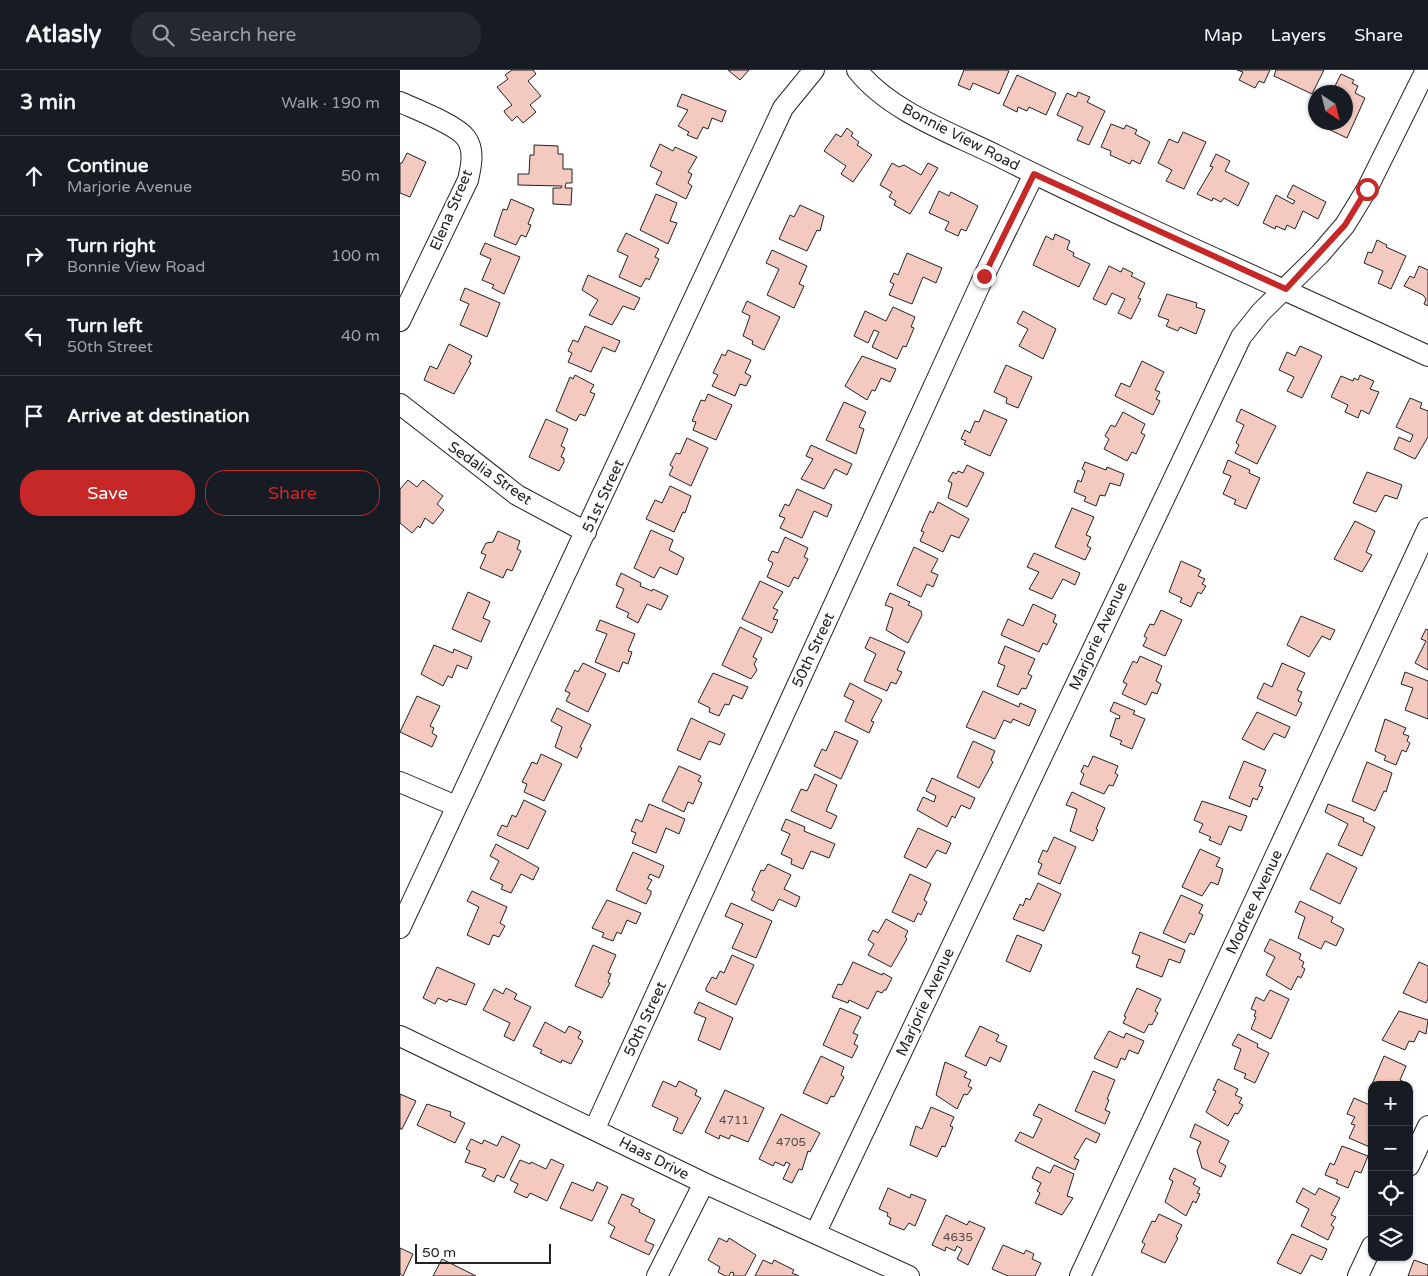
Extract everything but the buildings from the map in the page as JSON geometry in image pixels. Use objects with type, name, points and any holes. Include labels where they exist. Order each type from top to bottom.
[{"type":"street","name":"51st Street","points":[[400,928],[783,108],[814,70]]},
{"type":"street","name":"Bonnie View Road","points":[[857,70],[881,95],[905,110],[1034,174],[1428,356]]},
{"type":"street","name":"Marjorie Avenue","points":[[816,1232],[1241,337],[1261,312],[1286,289],[1345,225],[1367,189],[1427,70]]},
{"type":"street","name":"Elena Street","points":[[400,102],[449,125],[467,138],[473,159],[468,180],[400,321]]},
{"type":"street","name":"50th Street","points":[[595,1128],[976,294],[1034,174]]},
{"type":"street","name":"Sedalia Street","points":[[400,404],[517,495],[586,532]]},
{"type":"street","name":"Modree Avenue","points":[[1080,1276],[1428,528]]},
{"type":"street","points":[[400,782],[456,806]]},
{"type":"street","name":"Haas Drive","points":[[400,1036],[595,1128],[704,1183],[816,1232],[909,1276]]},
{"type":"street","points":[[1413,1158],[1428,1126]]},
{"type":"street","points":[[657,1276],[704,1183]]},
{"type":"street","points":[[1358,1276],[1368,1255]]},
{"type":"route","points":[[984,276],[1034,174],[1286,289],[1345,225],[1367,189]]}]
